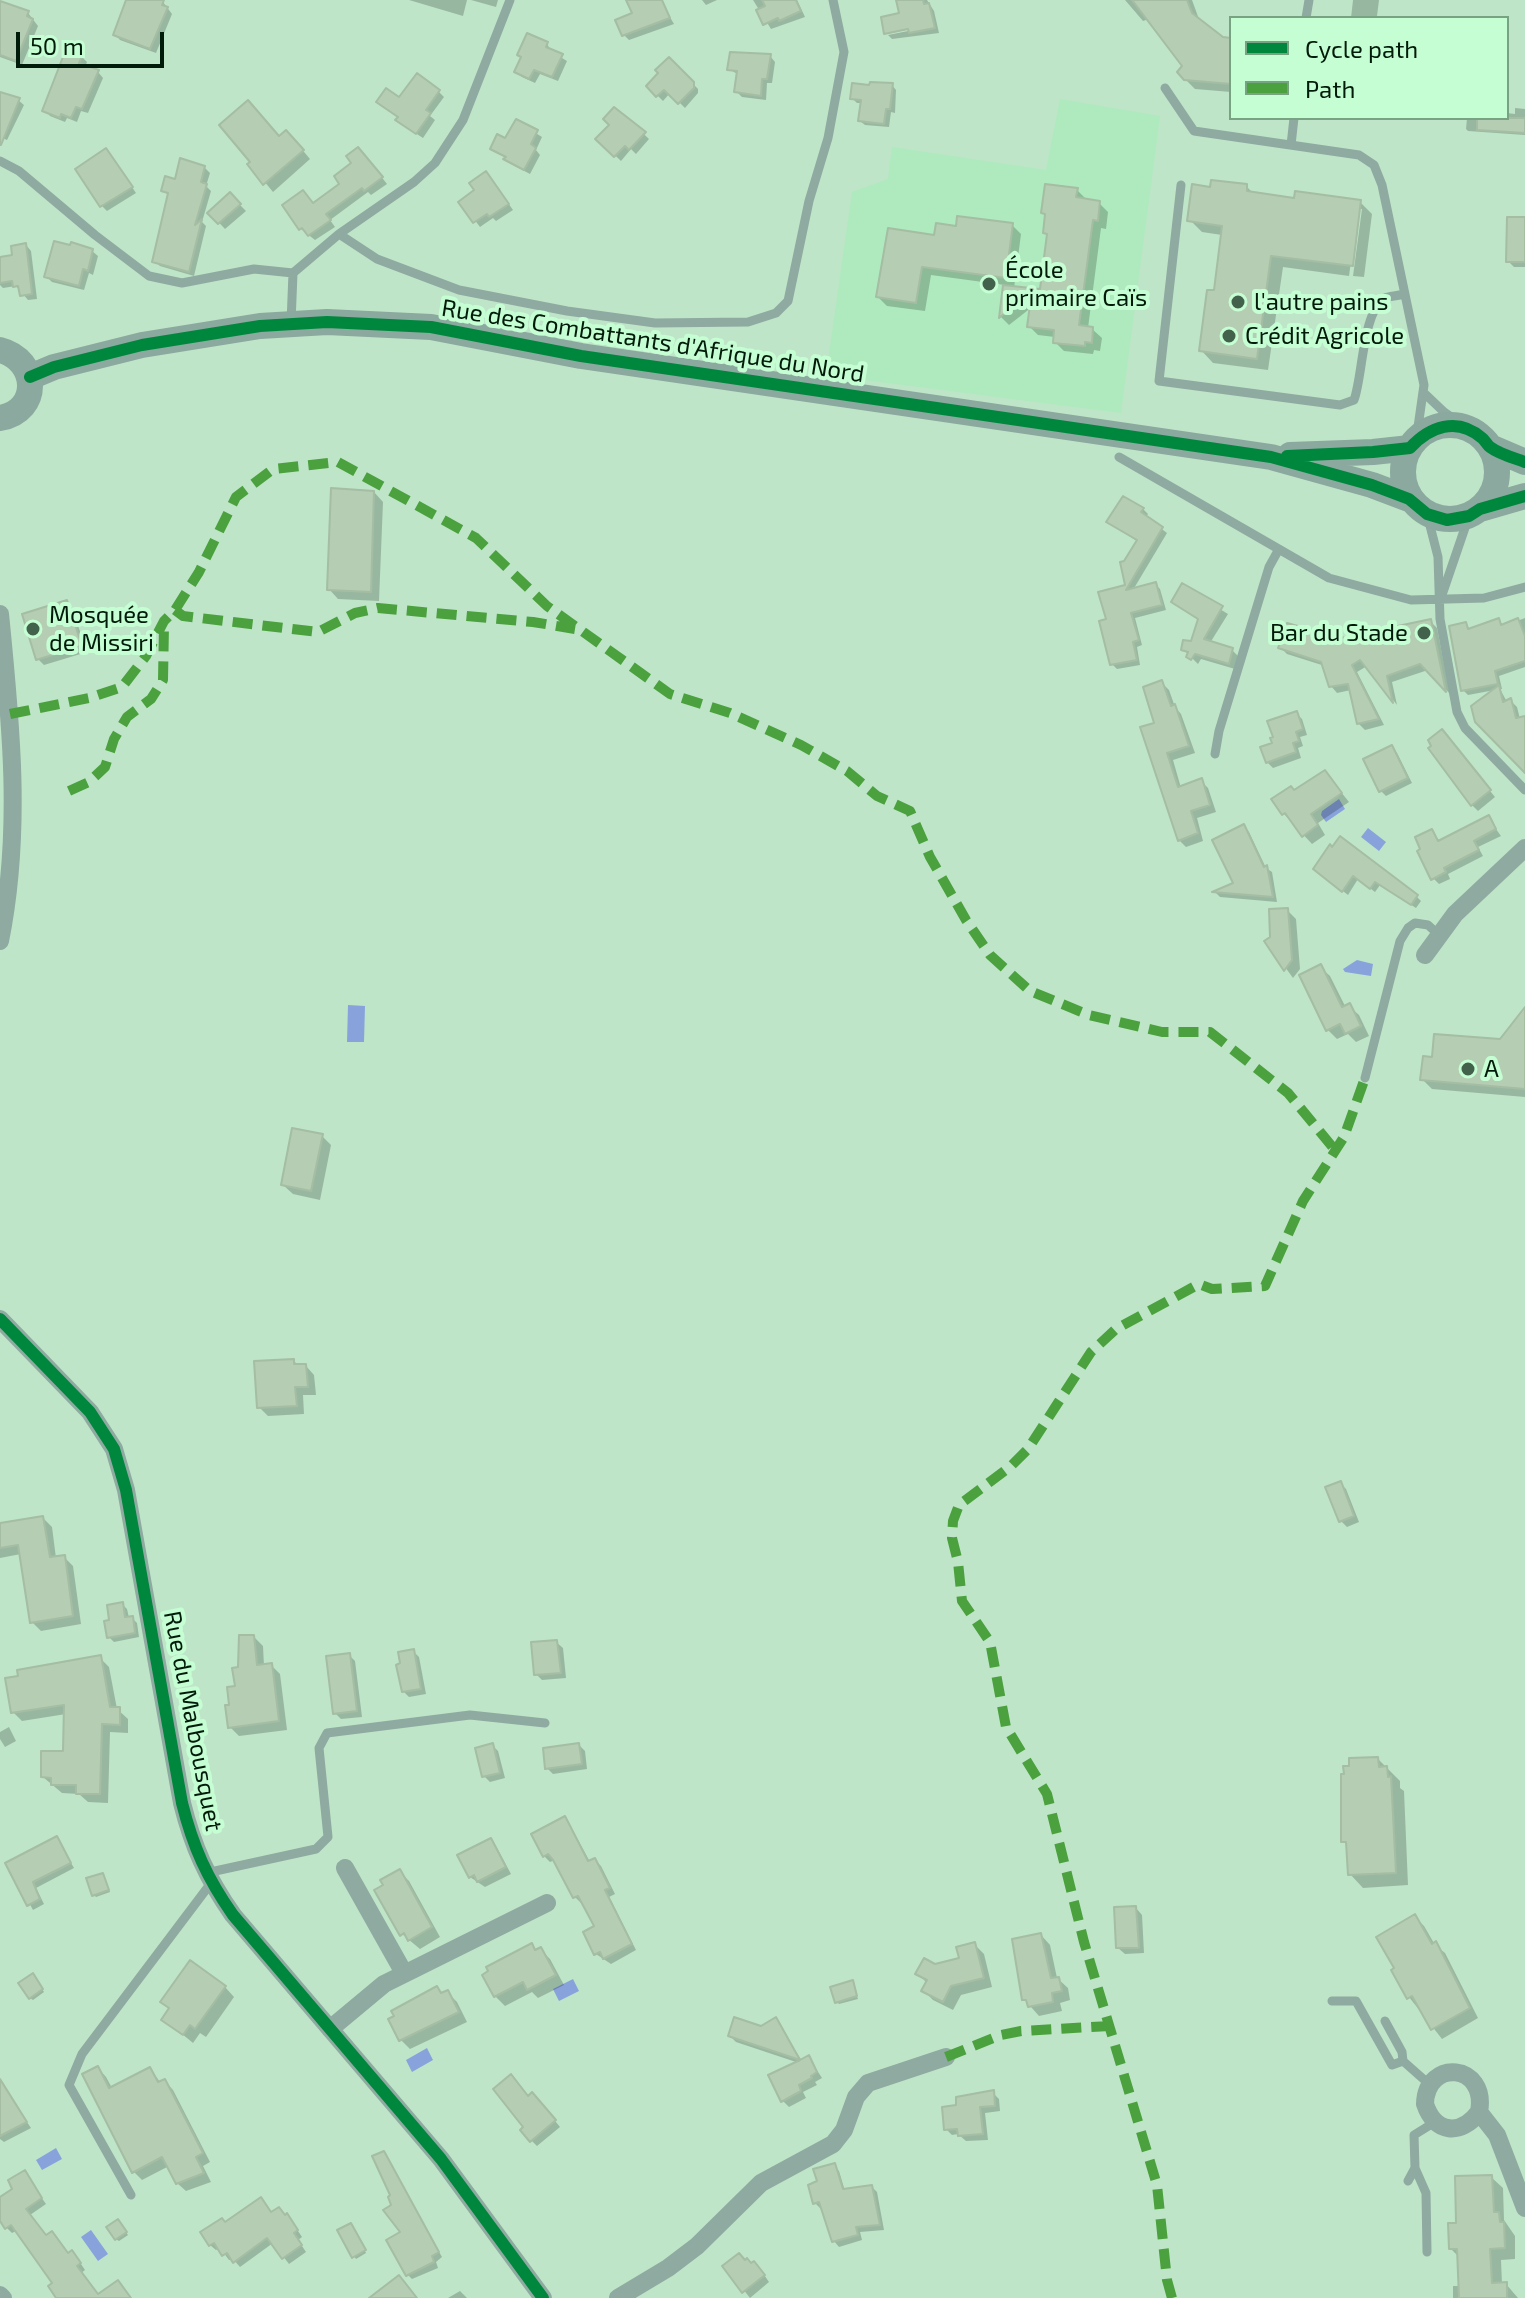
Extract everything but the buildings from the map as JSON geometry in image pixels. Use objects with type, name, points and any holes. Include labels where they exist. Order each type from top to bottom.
[{"type":"main road","name":"Rue des Combattants d'Afrique du Nord","points":[[30,377],[54,367],[142,345],[291,323],[431,327],[611,361],[1271,457],[1372,485],[1418,506]]},
{"type":"main road","points":[[0,350],[19,359],[30,377],[28,397],[22,406],[0,418]]},
{"type":"main road","points":[[1474,512],[1490,498],[1497,477],[1497,464],[1490,447],[1468,429],[1447,425],[1434,428],[1413,444],[1403,469],[1418,506],[1447,520],[1474,512],[1525,496]]},
{"type":"main road","name":"Rue des Combattants d'Afrique du Nord","points":[[1271,457],[1373,452],[1413,444]]},
{"type":"main road","points":[[1490,447],[1525,462]]},
{"type":"street","points":[[0,614],[12,739],[14,830],[0,941]]},
{"type":"street","points":[[1425,955],[1455,914],[1525,848]]},
{"type":"street","name":"Rue du Malbousquet","points":[[0,1319],[90,1412],[114,1449],[126,1490],[182,1803],[189,1831],[208,1878],[233,1915],[441,2159],[543,2298]]},
{"type":"street","points":[[345,1868],[404,1973]]},
{"type":"street","points":[[330,2029],[374,1992],[404,1973],[547,1903]]},
{"type":"street","points":[[618,2298],[668,2268],[697,2246],[761,2183],[833,2144],[844,2130],[856,2097],[868,2083],[946,2057]]},
{"type":"street","points":[[1454,2071],[1467,2075],[1477,2085],[1482,2098],[1479,2112],[1471,2123],[1460,2128],[1446,2128],[1435,2122],[1425,2104],[1429,2084],[1440,2075],[1454,2071]]},
{"type":"street","points":[[1479,2112],[1497,2135],[1525,2208]]},
{"type":"lane","points":[[0,161],[19,171],[149,276],[182,283],[254,269],[293,273],[339,234],[414,182],[435,163],[463,120],[510,0]]},
{"type":"lane","points":[[339,234],[377,259],[459,290],[567,311],[655,323],[748,322],[776,313],[788,301],[809,201],[828,138],[844,52],[833,0]]},
{"type":"lane","points":[[1165,88],[1194,131],[1359,155],[1374,165],[1382,185],[1424,393],[1413,444]]},
{"type":"lane","points":[[1291,145],[1294,120]]},
{"type":"lane","points":[[1181,185],[1159,381],[1340,405],[1354,400],[1359,387],[1371,314],[1385,298],[1403,294]]},
{"type":"lane","points":[[291,323],[293,273]]},
{"type":"lane","points":[[1424,393],[1468,429]]},
{"type":"lane","points":[[1119,457],[1329,578],[1411,600],[1484,598],[1525,587]]},
{"type":"lane","points":[[1418,506],[1438,557],[1440,619],[1457,712],[1465,728],[1525,790]]},
{"type":"lane","points":[[1441,599],[1474,512]]},
{"type":"lane","points":[[1215,754],[1219,731],[1269,567],[1279,549]]},
{"type":"lane","points":[[1365,1078],[1400,941],[1415,923],[1428,925],[1439,935]]},
{"type":"lane","points":[[131,2195],[69,2085],[82,2054],[208,1878],[316,1849],[328,1837],[319,1748],[327,1733],[470,1715],[545,1723]]},
{"type":"lane","points":[[1332,2001],[1356,2001],[1392,2065],[1403,2061]]},
{"type":"lane","points":[[1385,2021],[1402,2052],[1403,2061],[1429,2084]]},
{"type":"lane","points":[[1427,2252],[1426,2193],[1415,2168],[1414,2135],[1435,2122]]},
{"type":"lane","points":[[1408,2181],[1415,2168]]},
{"type":"shaded area","name":"École primaire Caïs","points":[[1060,99],[1160,116],[1121,413],[826,375],[852,192],[888,179],[892,147],[1046,170]]},
{"type":"water","points":[[1339,799],[1345,809],[1326,822],[1322,811]]},
{"type":"water","points":[[1368,828],[1386,842],[1379,851],[1361,837]]},
{"type":"water","points":[[1357,960],[1373,964],[1371,976],[1345,972],[1343,969]]},
{"type":"water","points":[[348,1005],[365,1006],[364,1042],[347,1042]]},
{"type":"water","points":[[573,1979],[579,1991],[559,2001],[553,1989]]},
{"type":"water","points":[[427,2048],[433,2060],[412,2072],[406,2060]]},
{"type":"water","points":[[56,2148],[62,2159],[42,2170],[36,2160]]},
{"type":"water","points":[[91,2230],[108,2254],[98,2261],[81,2237]]},
{"type":"marked path","points":[[10,714],[89,698],[122,687],[146,656],[164,621],[175,610],[199,572],[236,497],[273,469],[338,462],[476,538],[547,606],[670,694],[730,713],[801,745],[847,771],[877,796],[910,811],[930,857],[966,920],[990,955],[1030,991],[1089,1015],[1162,1032],[1210,1032],[1288,1093],[1335,1150]]},
{"type":"marked path","points":[[175,610],[183,616],[318,632],[355,613],[378,608],[533,622],[575,629]]},
{"type":"marked path","points":[[69,791],[89,782],[105,767],[114,739],[127,717],[151,699],[163,680],[164,625]]},
{"type":"marked path","points":[[1172,2298],[1167,2280],[1157,2185],[1084,1942],[1047,1794],[1006,1727],[990,1642],[962,1601],[952,1538],[953,1521],[959,1505],[1011,1466],[1028,1449],[1091,1352],[1116,1329],[1199,1284],[1212,1289],[1265,1286],[1303,1201],[1344,1137],[1365,1078]]},
{"type":"marked path","points":[[946,2057],[1001,2035],[1021,2031],[1110,2026]]},
{"type":"cycle path","points":[[30,377],[54,367],[142,345],[260,326],[327,322],[431,327],[581,356],[1271,457],[1372,485],[1409,499],[1427,514],[1447,520],[1469,516],[1480,509],[1525,496]]},
{"type":"cycle path","points":[[1287,456],[1410,448],[1426,434],[1453,426],[1473,431],[1494,449],[1525,462]]},
{"type":"cycle path","points":[[0,1319],[90,1412],[114,1449],[126,1490],[182,1803],[196,1848],[216,1888],[233,1915],[441,2159],[543,2298]]},
{"type":"place","name":"École primaire Caïs","points":[[989,284]]},
{"type":"place","name":"l'autre pains","points":[[1238,302]]},
{"type":"place","name":"Crédit Agricole","points":[[1229,336]]},
{"type":"place","name":"Mosquée de Missiri","points":[[33,629]]},
{"type":"place","name":"Bar du Stade","points":[[1424,633]]},
{"type":"place","name":"A","points":[[1468,1069]]}]
